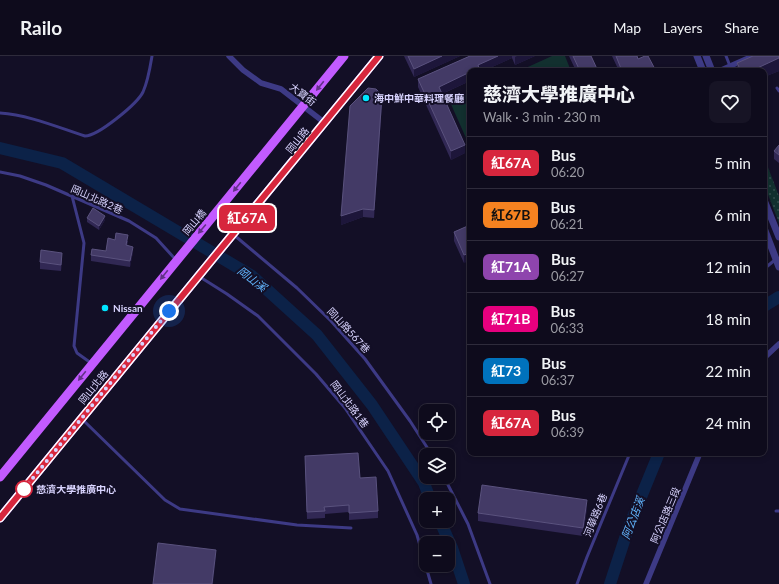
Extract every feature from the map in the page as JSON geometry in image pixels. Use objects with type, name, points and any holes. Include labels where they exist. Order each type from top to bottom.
[{"type":"main road","name":"岡山路","points":[[215,214],[344,56]]},
{"type":"main road","name":"岡山路","points":[[232,237],[379,56]]},
{"type":"main road","name":"岡山橋","points":[[189,245],[215,214]]},
{"type":"main road","points":[[201,273],[232,237]]},
{"type":"main road","name":"岡山北路","points":[[0,477],[189,245]]},
{"type":"main road","name":"岡山北路","points":[[0,518],[201,273]]},
{"type":"street","name":"大寶街","points":[[229,56],[243,70],[261,83],[281,89],[325,123]]},
{"type":"street","points":[[697,56],[702,68]]},
{"type":"street","points":[[706,56],[711,68]]},
{"type":"street","points":[[726,68],[753,56]]},
{"type":"street","points":[[767,207],[779,237]]},
{"type":"street","points":[[767,236],[778,263]]},
{"type":"street","points":[[767,355],[779,344]]},
{"type":"street","name":"阿公店路三段","points":[[646,584],[699,456]]},
{"type":"lane","points":[[0,113],[33,119],[84,136],[96,134],[127,110],[142,94],[148,77],[152,56]]},
{"type":"lane","points":[[726,56],[730,66]]},
{"type":"lane","name":"岡山北路2巷","points":[[0,172],[20,176],[46,185],[129,222],[156,238],[176,260]]},
{"type":"lane","points":[[72,196],[84,243],[74,346],[77,353],[92,364]]},
{"type":"lane","name":"岡山路567巷","points":[[232,237],[297,288],[331,321],[365,359],[410,421],[427,448]]},
{"type":"lane","points":[[767,268],[778,263]]},
{"type":"lane","name":"岡山北路1巷","points":[[201,273],[258,316],[316,374],[345,408],[388,471],[417,535],[431,584]]},
{"type":"lane","points":[[81,419],[165,500],[180,508],[297,525],[351,528]]},
{"type":"lane","name":"河華路6巷","points":[[577,584],[629,456]]},
{"type":"lane","points":[[448,484],[468,524],[490,584]]},
{"type":"green space","points":[[552,56],[565,56],[570,68],[526,68]]},
{"type":"green space","points":[[467,94],[467,140],[450,102]]},
{"type":"green space","points":[[767,165],[779,196],[779,223],[767,192]]},
{"type":"building","points":[[408,56],[442,56],[414,69]]},
{"type":"building","points":[[470,56],[498,56],[478,65],[479,68],[467,68],[467,73],[439,87],[465,145],[451,151],[418,79]]},
{"type":"building","points":[[573,56],[591,56],[597,68],[579,68]]},
{"type":"building","points":[[616,56],[637,56],[638,59],[648,56],[654,68],[621,68]]},
{"type":"building","points":[[753,56],[779,56],[779,58],[757,68],[740,68],[737,63]]},
{"type":"building","points":[[368,88],[376,89],[382,95],[374,210],[363,209],[341,216],[350,106]]},
{"type":"building","points":[[779,145],[779,155],[774,151]]},
{"type":"building","points":[[93,208],[105,216],[99,226],[87,218]]},
{"type":"building","points":[[467,226],[467,254],[464,255],[454,232]]},
{"type":"building","points":[[116,233],[128,235],[126,245],[133,247],[130,261],[91,255],[92,249],[106,251],[108,238],[115,240]]},
{"type":"building","points":[[41,250],[62,253],[61,265],[40,262]]},
{"type":"building","points":[[358,453],[360,478],[376,477],[378,511],[349,513],[349,505],[324,507],[325,511],[307,512],[305,456]]},
{"type":"building","points":[[482,485],[587,500],[583,528],[478,513]]},
{"type":"building","points":[[158,543],[216,550],[212,584],[153,584]]},
{"type":"waterway","name":"岡山溪","points":[[0,148],[62,163],[252,276],[317,335],[372,405],[424,483],[427,492]]},
{"type":"waterway","name":"阿公店溪","points":[[767,304],[779,297]]},
{"type":"waterway","name":"阿公店溪","points":[[610,584],[628,529],[658,456]]},
{"type":"waterway","name":"岡山溪","points":[[443,528],[452,548],[464,584]]},
{"type":"bus line","name":"紅67A","points":[[0,518],[234,235],[379,56]]},
{"type":"place","name":"海中鮮中華料理餐廳","points":[[366,98]]},
{"type":"place","name":"Nissan","points":[[105,308]]},
{"type":"place","name":"慈濟大學推廣中心","points":[[24,489]]},
{"type":"route","points":[[24,489],[169,311]]}]
